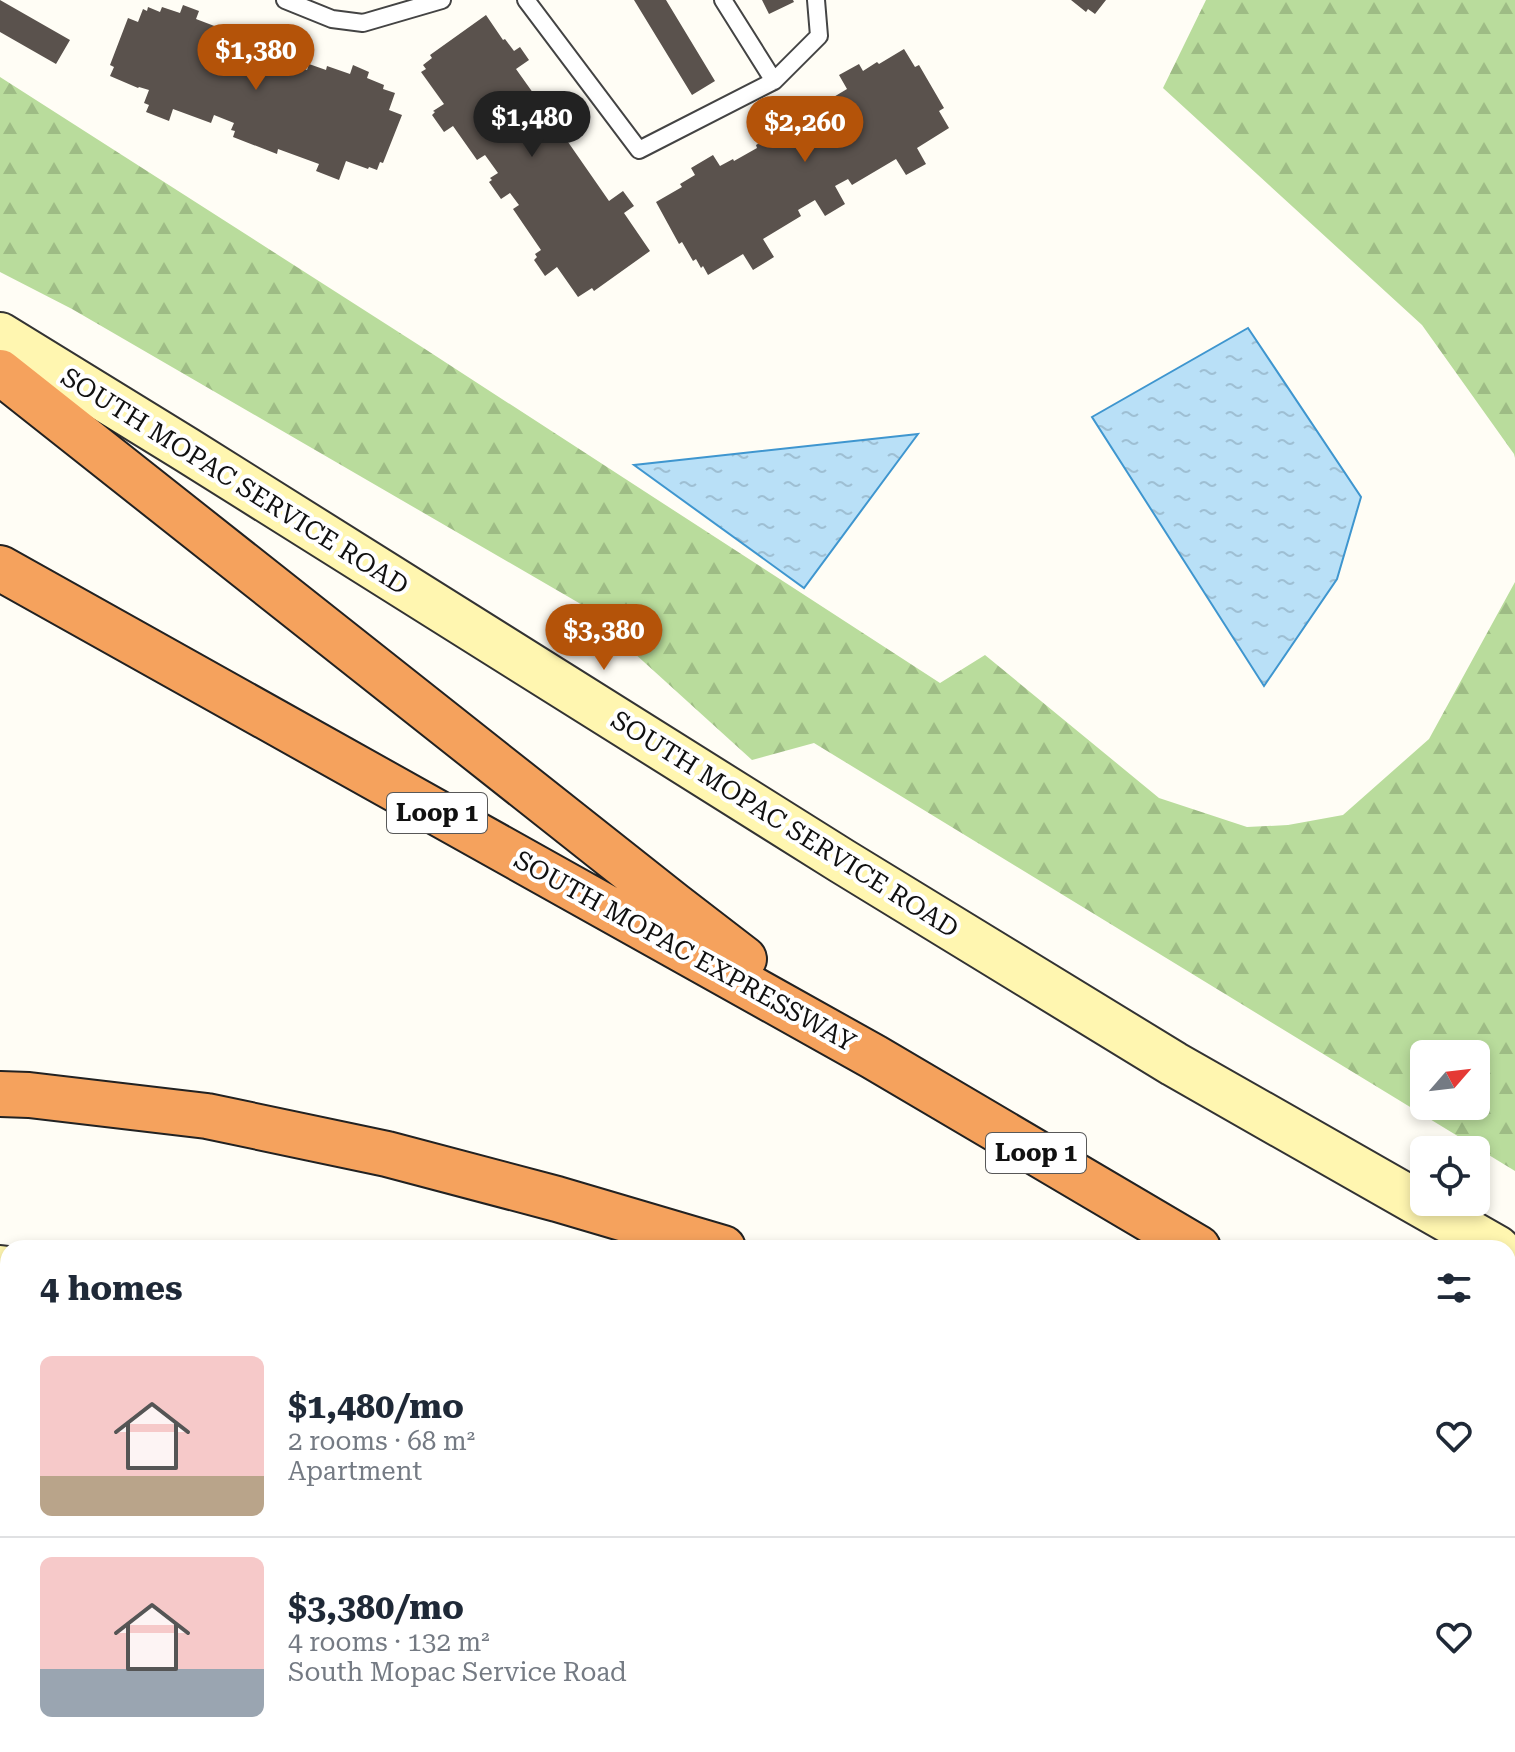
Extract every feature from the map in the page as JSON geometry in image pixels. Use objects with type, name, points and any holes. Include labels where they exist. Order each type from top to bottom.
[{"type":"highway","points":[[0,372],[674,905],[874,1057]]},
{"type":"highway","name":"SOUTH MOPAC EXPRESSWAY","points":[[0,568],[874,1057],[1184,1240]]},
{"type":"highway","points":[[0,1094],[207,1116],[312,1138],[387,1154],[695,1240]]},
{"type":"main road","name":"SOUTH MOPAC SERVICE ROAD","points":[[0,335],[882,886],[1174,1064],[1483,1240]]},
{"type":"lane","points":[[285,0],[332,19],[363,23],[442,0]]},
{"type":"lane","points":[[526,0],[639,150],[774,81],[819,36],[816,0]]},
{"type":"lane","points":[[723,0],[774,81]]},
{"type":"green space","points":[[1206,0],[1515,0],[1515,458],[1422,325],[1163,88]]},
{"type":"green space","points":[[0,77],[940,683],[985,655],[1159,798],[1247,827],[1288,825],[1343,815],[1429,739],[1515,582],[1515,1171],[1490,1156],[1490,1136],[1458,1136],[1431,1120],[1490,1120],[1490,1040],[1410,1040],[1410,1107],[814,743],[752,760],[579,603],[72,309],[0,272]]},
{"type":"water","points":[[1248,328],[1361,497],[1337,579],[1264,686],[1092,417]]},
{"type":"water","points":[[918,434],[804,588],[634,465]]},
{"type":"building","points":[[0,0],[70,40],[56,64],[0,32]]},
{"type":"building","points":[[634,0],[666,0],[715,81],[692,95]]},
{"type":"building","points":[[762,0],[793,0],[794,2],[769,14]]},
{"type":"building","points":[[1071,0],[1106,0],[1095,14],[1088,9],[1086,12]]},
{"type":"building","points":[[183,5],[199,11],[196,19],[232,37],[230,42],[261,51],[264,42],[281,48],[278,56],[307,70],[309,64],[350,74],[353,65],[369,72],[367,78],[395,93],[389,110],[402,115],[383,163],[380,162],[377,170],[346,161],[339,180],[316,171],[319,164],[278,149],[277,154],[233,137],[235,131],[231,130],[234,123],[214,115],[211,123],[173,109],[169,121],[146,112],[149,105],[144,103],[149,90],[110,76],[114,67],[110,65],[128,18],[138,22],[143,9],[147,11],[148,7],[160,12],[162,7],[180,13]]},
{"type":"building","points":[[486,15],[503,40],[514,51],[520,47],[529,60],[516,69],[558,128],[566,122],[576,136],[568,142],[609,201],[623,191],[634,206],[624,213],[650,251],[594,291],[592,288],[578,297],[557,267],[545,276],[534,260],[537,257],[535,254],[541,250],[513,209],[519,205],[510,193],[501,199],[489,182],[498,173],[485,155],[477,160],[453,126],[444,132],[432,115],[444,104],[421,72],[426,69],[423,65],[432,58],[430,55]]},
{"type":"building","points":[[904,49],[915,67],[919,65],[944,108],[939,111],[949,128],[917,148],[926,164],[906,175],[896,159],[852,185],[848,179],[835,186],[845,204],[825,216],[815,200],[798,210],[801,216],[763,239],[774,257],[753,270],[743,254],[708,275],[696,259],[693,261],[682,242],[679,244],[656,202],[682,187],[680,184],[695,175],[691,168],[713,155],[720,166],[734,161],[776,133],[771,126],[794,113],[798,119],[834,100],[832,98],[847,89],[839,75],[859,64],[863,71]]}]
